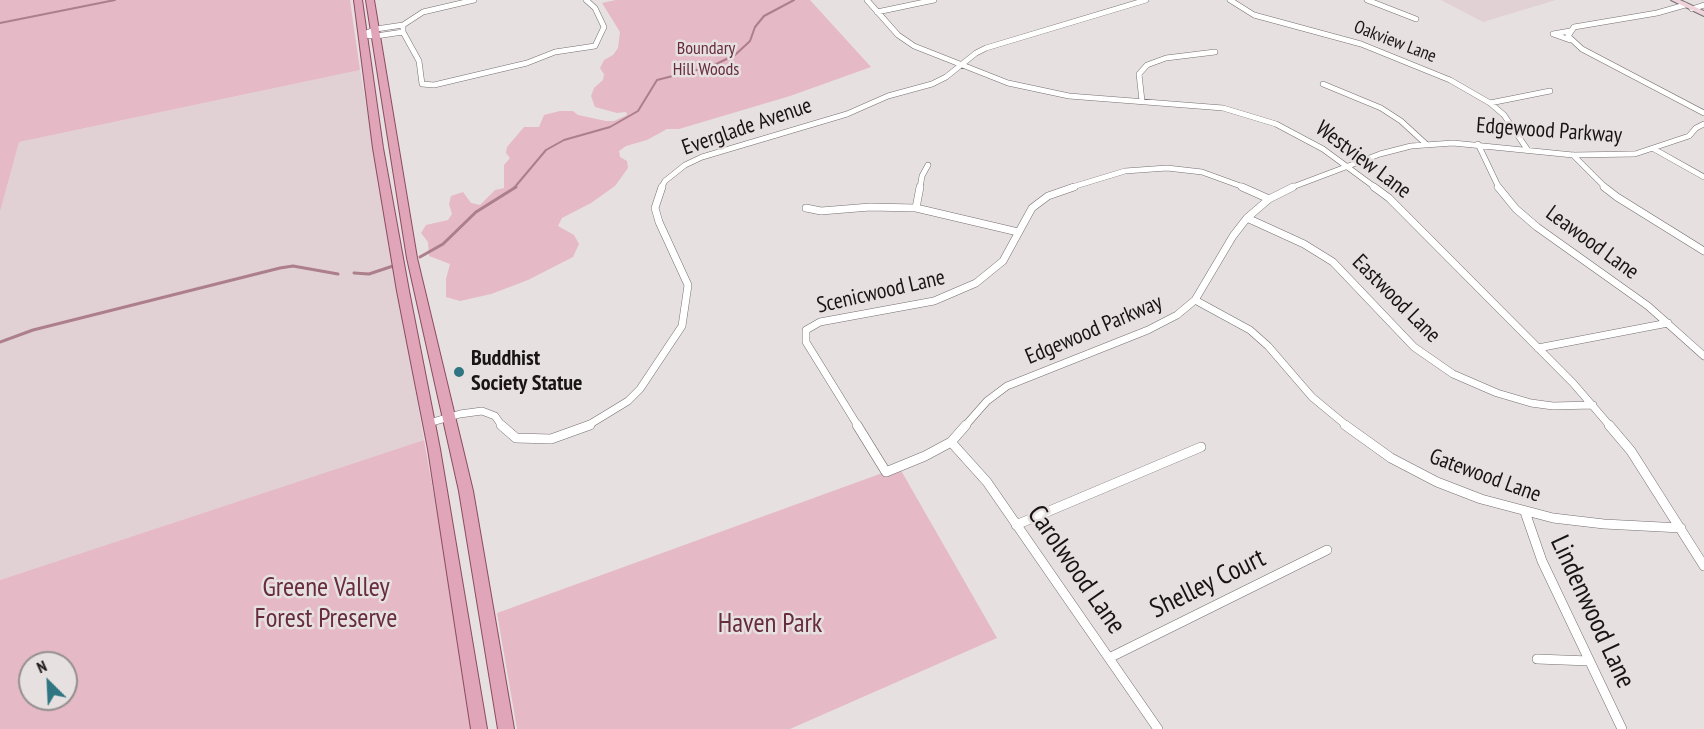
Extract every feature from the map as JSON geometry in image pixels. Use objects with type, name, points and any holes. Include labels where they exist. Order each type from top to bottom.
[{"type":"main road","points":[[358,0],[389,214],[429,423],[479,729]]},
{"type":"main road","points":[[370,0],[412,258],[466,491],[506,729]]},
{"type":"street","points":[[362,35],[403,28],[423,12],[474,0]]},
{"type":"street","points":[[403,28],[419,61],[422,84],[434,85],[463,80],[527,63],[555,52],[595,46],[604,27],[595,8],[586,0]]},
{"type":"street","name":"Westview Lane","points":[[867,0],[905,41],[922,51],[1008,83],[1048,93],[1223,108],[1262,119],[1301,135],[1347,166],[1389,198],[1593,405],[1631,451],[1704,566]]},
{"type":"street","points":[[877,12],[934,0]]},
{"type":"street","name":"Everglade Avenue","points":[[429,423],[483,411],[495,416],[516,438],[542,440],[578,431],[628,401],[651,375],[682,326],[688,285],[685,274],[659,222],[655,208],[657,197],[665,181],[680,168],[702,157],[847,114],[888,96],[939,81],[976,53],[991,46],[1146,0]]},
{"type":"street","name":"Oakview Lane","points":[[1230,0],[1262,18],[1338,37],[1404,59],[1450,80],[1490,103],[1514,127],[1527,149]]},
{"type":"street","points":[[1367,0],[1416,19]]},
{"type":"street","points":[[1674,0],[1704,14]]},
{"type":"street","points":[[1704,5],[1600,20],[1569,36],[1704,113]]},
{"type":"street","points":[[1142,101],[1139,74],[1147,65],[1166,58],[1215,52]]},
{"type":"street","points":[[1323,84],[1381,108],[1401,121],[1426,144]]},
{"type":"street","points":[[1490,103],[1550,91]]},
{"type":"street","name":"Edgewood Parkway","points":[[886,472],[925,456],[951,442],[987,401],[1007,386],[1161,325],[1177,315],[1195,300],[1233,236],[1247,218],[1269,199],[1300,183],[1397,148],[1426,144],[1478,144],[1574,155],[1618,155],[1654,149],[1689,136],[1696,128],[1704,124]]},
{"type":"street","name":"Leawood Lane","points":[[1478,144],[1497,185],[1516,209],[1668,323],[1704,356]]},
{"type":"street","points":[[1654,149],[1704,177]]},
{"type":"street","points":[[1574,155],[1594,178],[1617,197],[1704,251]]},
{"type":"street","points":[[916,208],[922,176],[928,165]]},
{"type":"street","name":"Scenicwood Lane","points":[[886,472],[807,342],[806,330],[816,323],[830,319],[916,305],[956,293],[976,283],[996,268],[1032,208],[1048,196],[1137,169],[1167,168],[1202,172],[1238,183],[1269,199]]},
{"type":"street","points":[[806,208],[821,211],[870,207],[916,208],[1018,232]]},
{"type":"street","name":"Eastwood Lane","points":[[1247,218],[1304,244],[1333,262],[1414,347],[1454,374],[1497,393],[1531,403],[1561,406],[1593,405]]},
{"type":"street","name":"Gatewood Lane","points":[[1195,300],[1250,330],[1268,346],[1320,405],[1374,447],[1455,490],[1525,512],[1580,522],[1681,528]]},
{"type":"street","points":[[1538,348],[1668,323]]},
{"type":"street","name":"Carolwood Lane","points":[[951,442],[987,482],[1158,729]]},
{"type":"street","points":[[1016,525],[1201,447]]},
{"type":"street","name":"Lindenwood Lane","points":[[1525,512],[1542,561],[1622,729]]},
{"type":"street","name":"Shelley Court","points":[[1109,658],[1327,550]]},
{"type":"street","points":[[1537,659],[1589,661]]},
{"type":"shaded area","points":[[1441,0],[1556,0],[1483,22]]},
{"type":"shaded area","points":[[360,70],[424,440],[0,580],[0,212],[19,142]]},
{"type":"green space","points":[[0,0],[350,0],[360,70],[19,142],[0,212]]},
{"type":"green space","name":"Boundary Hill Woods","points":[[616,0],[810,0],[871,67],[790,96],[679,129],[667,129],[647,140],[626,146],[619,151],[620,157],[627,161],[628,168],[615,186],[591,203],[562,218],[558,226],[574,235],[579,244],[573,257],[528,280],[491,294],[460,301],[446,297],[446,279],[450,264],[429,256],[428,242],[421,233],[426,225],[448,220],[452,214],[449,204],[451,196],[463,192],[471,203],[480,205],[495,190],[504,188],[504,165],[510,158],[506,153],[507,147],[524,127],[539,127],[544,115],[573,111],[578,115],[614,121],[627,115],[626,112],[617,113],[595,107],[591,96],[594,88],[603,80],[604,74],[600,68],[604,60],[613,55],[618,48],[620,32],[602,3]]},
{"type":"green space","name":"Greene Valley Forest Preserve","points":[[424,440],[476,729],[0,729],[0,580]]},
{"type":"green space","name":"Haven Park","points":[[899,467],[997,638],[790,729],[517,729],[497,613]]},
{"type":"waterway","points":[[0,23],[115,0]]},
{"type":"waterway","points":[[514,188],[546,150],[564,140],[610,127],[638,111],[657,80],[712,66],[735,55],[750,41],[755,27],[764,16],[794,0]]},
{"type":"waterway","points":[[420,257],[443,244],[476,212],[516,187]]},
{"type":"waterway","points":[[0,342],[33,330],[280,268],[293,266],[338,274]]},
{"type":"waterway","points":[[354,273],[369,274],[393,266]]},
{"type":"place","name":"Buddhist Society Statue","points":[[459,372]]}]
